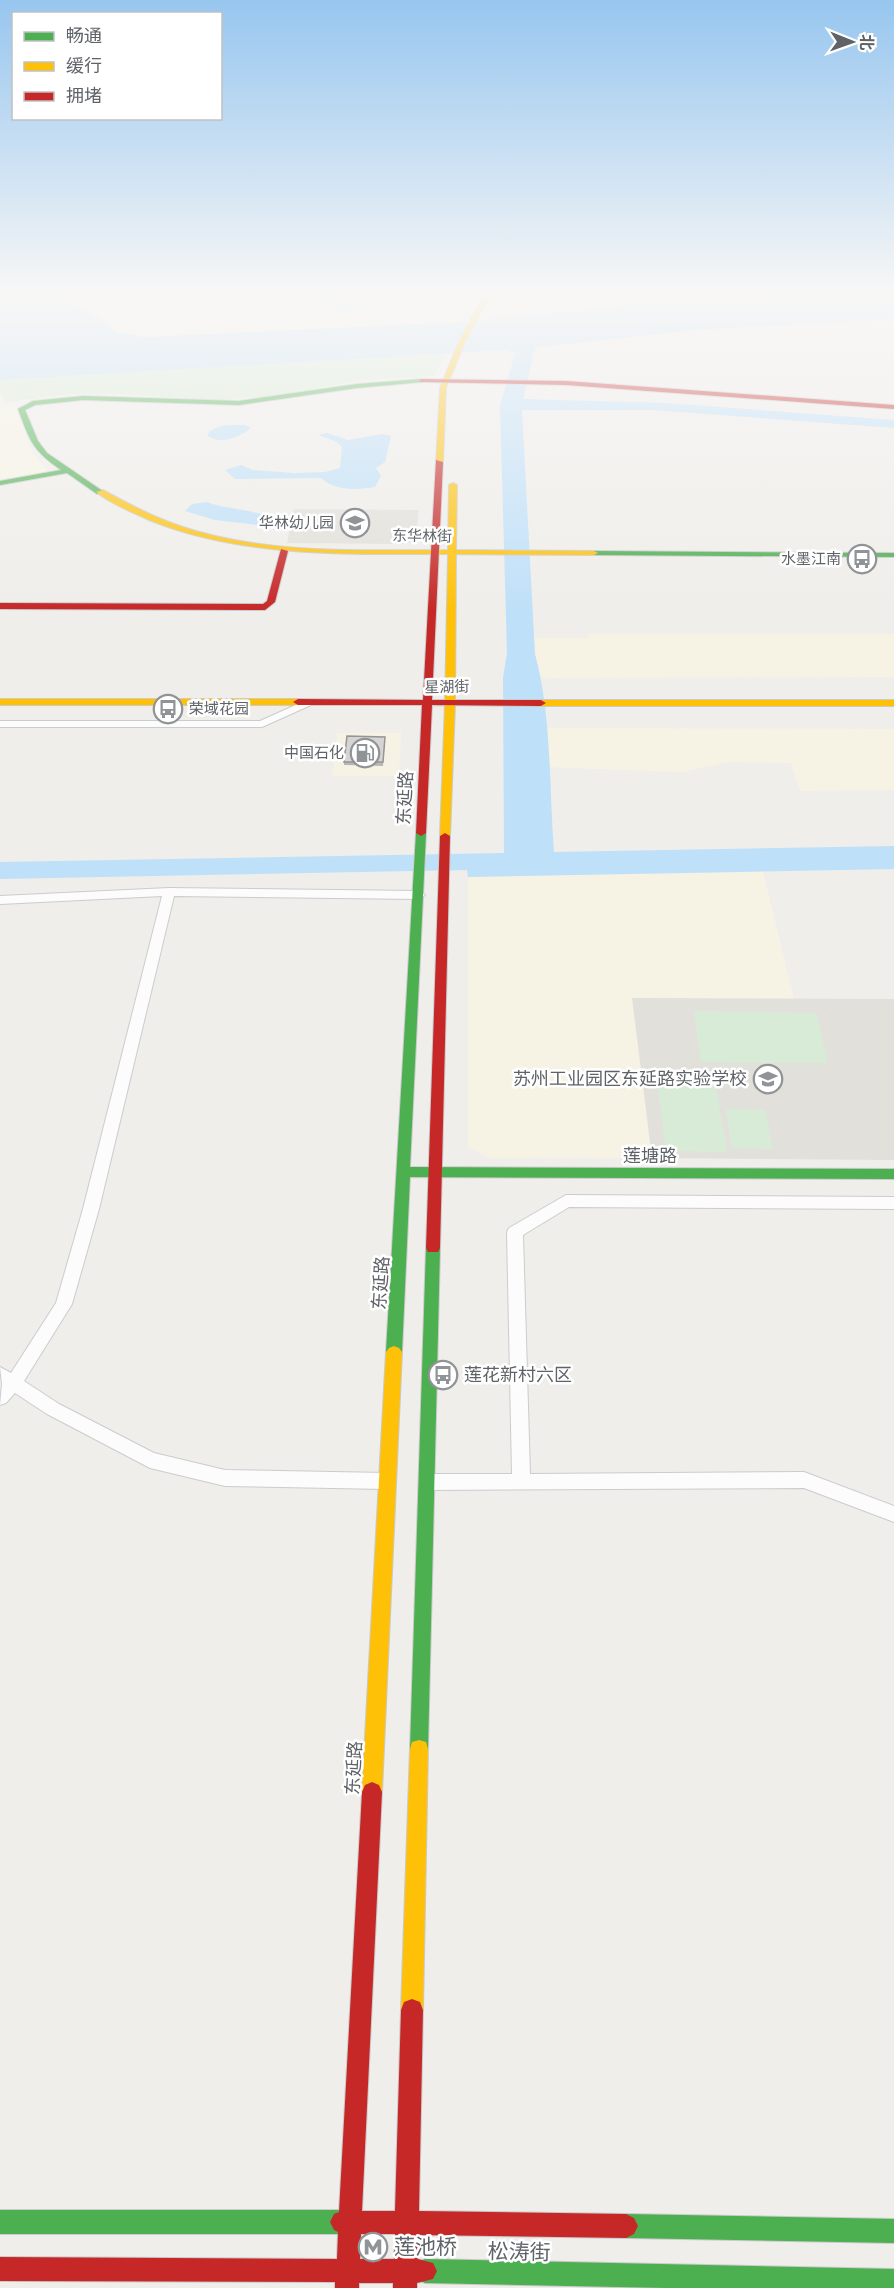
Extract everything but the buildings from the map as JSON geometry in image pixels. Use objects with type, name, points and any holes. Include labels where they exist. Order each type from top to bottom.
[{"type":"main road","name":"东华林街","points":[[293,398],[242,403],[196,403],[121,398],[38,401],[25,404],[21,409],[35,443],[48,459],[102,494],[165,527],[208,540],[284,551],[894,555]]},
{"type":"main road","name":"东延路","points":[[347,2288],[387,1481],[406,1172],[435,553],[450,398]]},
{"type":"main road","name":"东延路","points":[[405,2288],[443,873],[450,697],[452,398]]},
{"type":"main road","points":[[750,398],[894,408]]},
{"type":"main road","points":[[0,483],[67,471]]},
{"type":"main road","points":[[0,606],[265,607],[271,602],[284,551]]},
{"type":"main road","name":"星湖街","points":[[0,690],[428,697],[894,691]]},
{"type":"main road","name":"星湖街","points":[[0,702],[307,704],[428,697]]},
{"type":"main road","name":"星湖街","points":[[543,697],[894,703]]},
{"type":"main road","name":"莲塘路","points":[[406,1172],[894,1174]]},
{"type":"main road","name":"松涛街","points":[[0,2222],[406,2222],[894,2231]]},
{"type":"main road","name":"松涛街","points":[[0,2269],[405,2271],[894,2281]]},
{"type":"street","points":[[0,724],[262,724],[307,704]]},
{"type":"street","points":[[0,900],[169,892],[419,895]]},
{"type":"street","points":[[0,1398],[7,1378],[64,1304],[91,1209],[169,892]]},
{"type":"street","points":[[521,1483],[515,1232],[566,1201],[894,1203]]},
{"type":"street","points":[[7,1378],[53,1409],[150,1461],[225,1478],[387,1481]]},
{"type":"street","points":[[428,1482],[804,1480],[894,1514]]},
{"type":"shaded area","points":[[0,398],[4,406],[16,404],[29,447],[48,472],[0,482]]},
{"type":"shaded area","name":"华林幼儿园","points":[[294,509],[419,510],[416,536],[411,542],[403,544],[287,543]]},
{"type":"shaded area","points":[[588,634],[894,634],[894,677],[546,678],[540,676],[534,638],[588,638]]},
{"type":"shaded area","points":[[546,728],[894,729],[894,790],[800,791],[791,763],[729,762],[682,772],[548,767]]},
{"type":"shaded area","points":[[337,733],[401,733],[399,776],[333,776]]},
{"type":"shaded area","points":[[763,872],[794,999],[633,998],[652,1158],[488,1158],[468,1146],[468,877]]},
{"type":"shaded area","name":"苏州工业园区东延路实验学校","points":[[632,998],[894,999],[894,1160],[652,1158]]},
{"type":"green space","points":[[4,398],[40,398],[6,402]]},
{"type":"green space","points":[[182,398],[249,398],[218,400]]},
{"type":"green space","points":[[694,1011],[816,1013],[828,1063],[701,1062]]},
{"type":"green space","points":[[657,1081],[715,1081],[727,1152],[666,1151]]},
{"type":"green space","points":[[726,1109],[765,1110],[773,1149],[732,1148]]},
{"type":"water","points":[[502,398],[523,398],[665,403],[894,420],[894,428],[652,410],[522,410],[535,654],[547,727],[554,852],[894,846],[894,869],[468,877],[467,870],[0,879],[0,862],[504,853],[503,678],[507,653],[500,406]]},
{"type":"water","points":[[245,425],[251,428],[230,439],[218,440],[207,435],[215,428]]},
{"type":"water","points":[[327,433],[348,440],[382,434],[391,436],[385,462],[376,468],[381,476],[375,487],[354,489],[339,487],[321,478],[235,479],[225,470],[241,465],[253,470],[294,473],[325,472],[340,468],[342,447],[337,442],[319,435]]},
{"type":"water","points":[[206,502],[261,514],[277,521],[274,527],[215,520],[185,511],[192,504]]},
{"type":"traffic: fast","points":[[100,492],[44,455],[34,441],[21,409],[33,403],[83,398],[239,403],[275,398]]},
{"type":"traffic: fast","points":[[0,483],[67,471]]},
{"type":"traffic: fast","points":[[594,553],[894,555]]},
{"type":"traffic: fast","points":[[394,1352],[421,833]]},
{"type":"traffic: fast","points":[[406,1172],[894,1174]]},
{"type":"traffic: fast","points":[[419,1749],[433,1248]]},
{"type":"traffic: fast","points":[[0,2222],[342,2222]]},
{"type":"traffic: fast","points":[[626,2226],[894,2231]]},
{"type":"traffic: fast","points":[[425,2271],[894,2281]]},
{"type":"traffic: slow","points":[[439,462],[442,398]]},
{"type":"traffic: slow","points":[[445,836],[450,704],[453,485]]},
{"type":"traffic: slow","points":[[100,492],[137,512],[174,527],[210,538],[284,549],[594,553]]},
{"type":"traffic: slow","points":[[0,702],[298,702]]},
{"type":"traffic: slow","points":[[541,703],[894,703]]},
{"type":"traffic: slow","points":[[372,1792],[394,1352]]},
{"type":"traffic: slow","points":[[412,2010],[419,1749]]},
{"type":"traffic: jam","points":[[768,398],[894,407]]},
{"type":"traffic: jam","points":[[421,833],[439,462]]},
{"type":"traffic: jam","points":[[0,606],[265,607],[271,602],[284,551]]},
{"type":"traffic: jam","points":[[298,702],[541,703]]},
{"type":"traffic: jam","points":[[433,1248],[445,836]]},
{"type":"traffic: jam","points":[[347,2288],[372,1792]]},
{"type":"traffic: jam","points":[[405,2288],[412,2010]]},
{"type":"traffic: jam","points":[[342,2222],[626,2226]]},
{"type":"traffic: jam","points":[[0,2269],[425,2271]]},
{"type":"place","name":"华林幼儿园","points":[[355,523]]},
{"type":"place","name":"水墨江南","points":[[862,559]]},
{"type":"place","name":"荣域花园","points":[[168,709]]},
{"type":"place","name":"中国石化","points":[[365,753]]},
{"type":"place","name":"苏州工业园区东延路实验学校","points":[[768,1079]]},
{"type":"place","name":"莲花新村六区","points":[[443,1375]]},
{"type":"place","name":"莲池桥","points":[[373,2247]]}]
